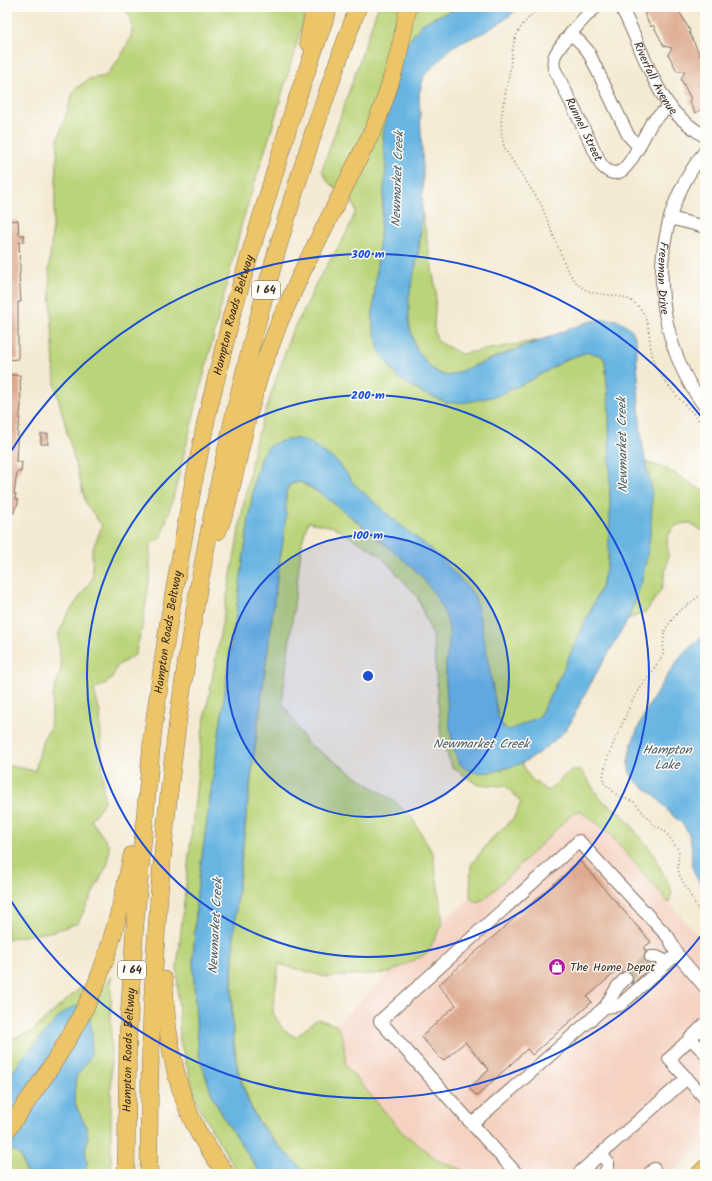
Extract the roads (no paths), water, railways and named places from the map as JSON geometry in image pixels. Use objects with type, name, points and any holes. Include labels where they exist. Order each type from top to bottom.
[{"type":"highway","points":[[294,105],[315,7]]},
{"type":"highway","name":"I 64","points":[[294,105],[329,7]]},
{"type":"highway","name":"I 64","points":[[200,580],[222,470],[276,252],[320,112],[358,7]]},
{"type":"highway","points":[[200,580],[227,506],[248,416],[269,348],[290,297],[364,150],[383,107],[398,58],[408,7]]},
{"type":"highway","name":"Hampton Roads Beltway","points":[[126,1174],[127,1082],[135,925],[153,730],[168,626],[207,416],[232,314],[294,105]]},
{"type":"highway","name":"Hampton Roads Beltway","points":[[149,1174],[151,1039],[159,895],[180,704],[200,580]]},
{"type":"highway","points":[[7,1130],[49,1071],[66,1044],[99,974],[123,898],[150,767]]},
{"type":"highway","points":[[159,895],[165,1010],[180,1091],[196,1129],[226,1174]]},
{"type":"main road","points":[[698,1174],[705,1167]]},
{"type":"street","name":"Runnel Street","points":[[596,7],[585,17],[555,55],[553,64],[599,162],[608,171],[616,173],[626,168],[656,118],[670,106]]},
{"type":"street","name":"Riverfall Avenue","points":[[625,9],[657,84],[670,106],[686,123],[705,137]]},
{"type":"street","points":[[571,34],[588,51],[628,135],[639,147]]},
{"type":"street","name":"Freeman Drive","points":[[705,151],[693,167],[682,188],[670,218],[666,230],[662,262],[663,295],[668,329],[677,357],[700,389],[705,407]]},
{"type":"street","points":[[670,218],[705,227]]},
{"type":"street","points":[[517,1174],[380,1021],[579,841],[669,938],[677,954],[705,987]]},
{"type":"street","points":[[605,1007],[620,1005],[677,954]]},
{"type":"street","points":[[651,957],[657,957],[667,962]]},
{"type":"street","points":[[472,1124],[605,1007],[618,986],[626,978]]},
{"type":"street","points":[[703,1092],[669,1059],[705,1024]]},
{"type":"street","points":[[690,1038],[705,1053]]},
{"type":"street","points":[[578,1174],[688,1078]]},
{"type":"street","points":[[601,1154],[608,1163],[608,1167],[604,1174]]},
{"type":"water","name":"Newmarket Creek","points":[[462,7],[520,7],[503,21],[483,33],[453,46],[424,76],[419,94],[423,171],[422,211],[418,254],[409,297],[409,325],[416,349],[430,367],[440,374],[448,376],[585,323],[608,319],[620,321],[630,328],[636,341],[641,427],[645,460],[652,493],[649,544],[639,590],[628,619],[594,677],[571,722],[558,737],[533,757],[515,766],[493,772],[482,773],[472,771],[462,766],[454,748],[446,686],[449,630],[445,615],[435,594],[413,568],[341,509],[309,486],[300,482],[290,484],[286,492],[286,514],[283,541],[239,879],[233,947],[232,1015],[236,1064],[252,1109],[258,1121],[269,1135],[308,1174],[261,1174],[229,1126],[213,1098],[199,1055],[193,962],[197,892],[254,483],[261,456],[269,446],[278,442],[294,438],[308,441],[339,463],[354,484],[393,519],[438,555],[474,595],[481,623],[498,716],[503,727],[506,729],[510,730],[539,717],[563,670],[602,585],[608,561],[610,517],[609,408],[605,361],[602,356],[588,352],[569,358],[531,380],[497,396],[468,402],[448,403],[423,393],[398,378],[379,351],[372,321],[386,168],[383,135],[387,114],[406,46],[414,34],[422,24]]},
{"type":"water","name":"Hampton Lake","points":[[705,634],[705,891],[693,868],[691,842],[686,829],[655,796],[634,779],[629,765],[630,751],[635,734],[653,699],[679,659]]},
{"type":"water","points":[[78,1006],[88,1012],[92,1035],[91,1053],[89,1059],[76,1077],[74,1095],[75,1104],[87,1129],[88,1138],[85,1150],[87,1162],[84,1174],[26,1174],[19,1154],[7,1145],[7,1082],[22,1058],[61,1015],[72,1007]]},
{"type":"tunnel","points":[[626,978],[651,957]]},
{"type":"place","name":"The Home Depot","points":[[557,967]]}]
